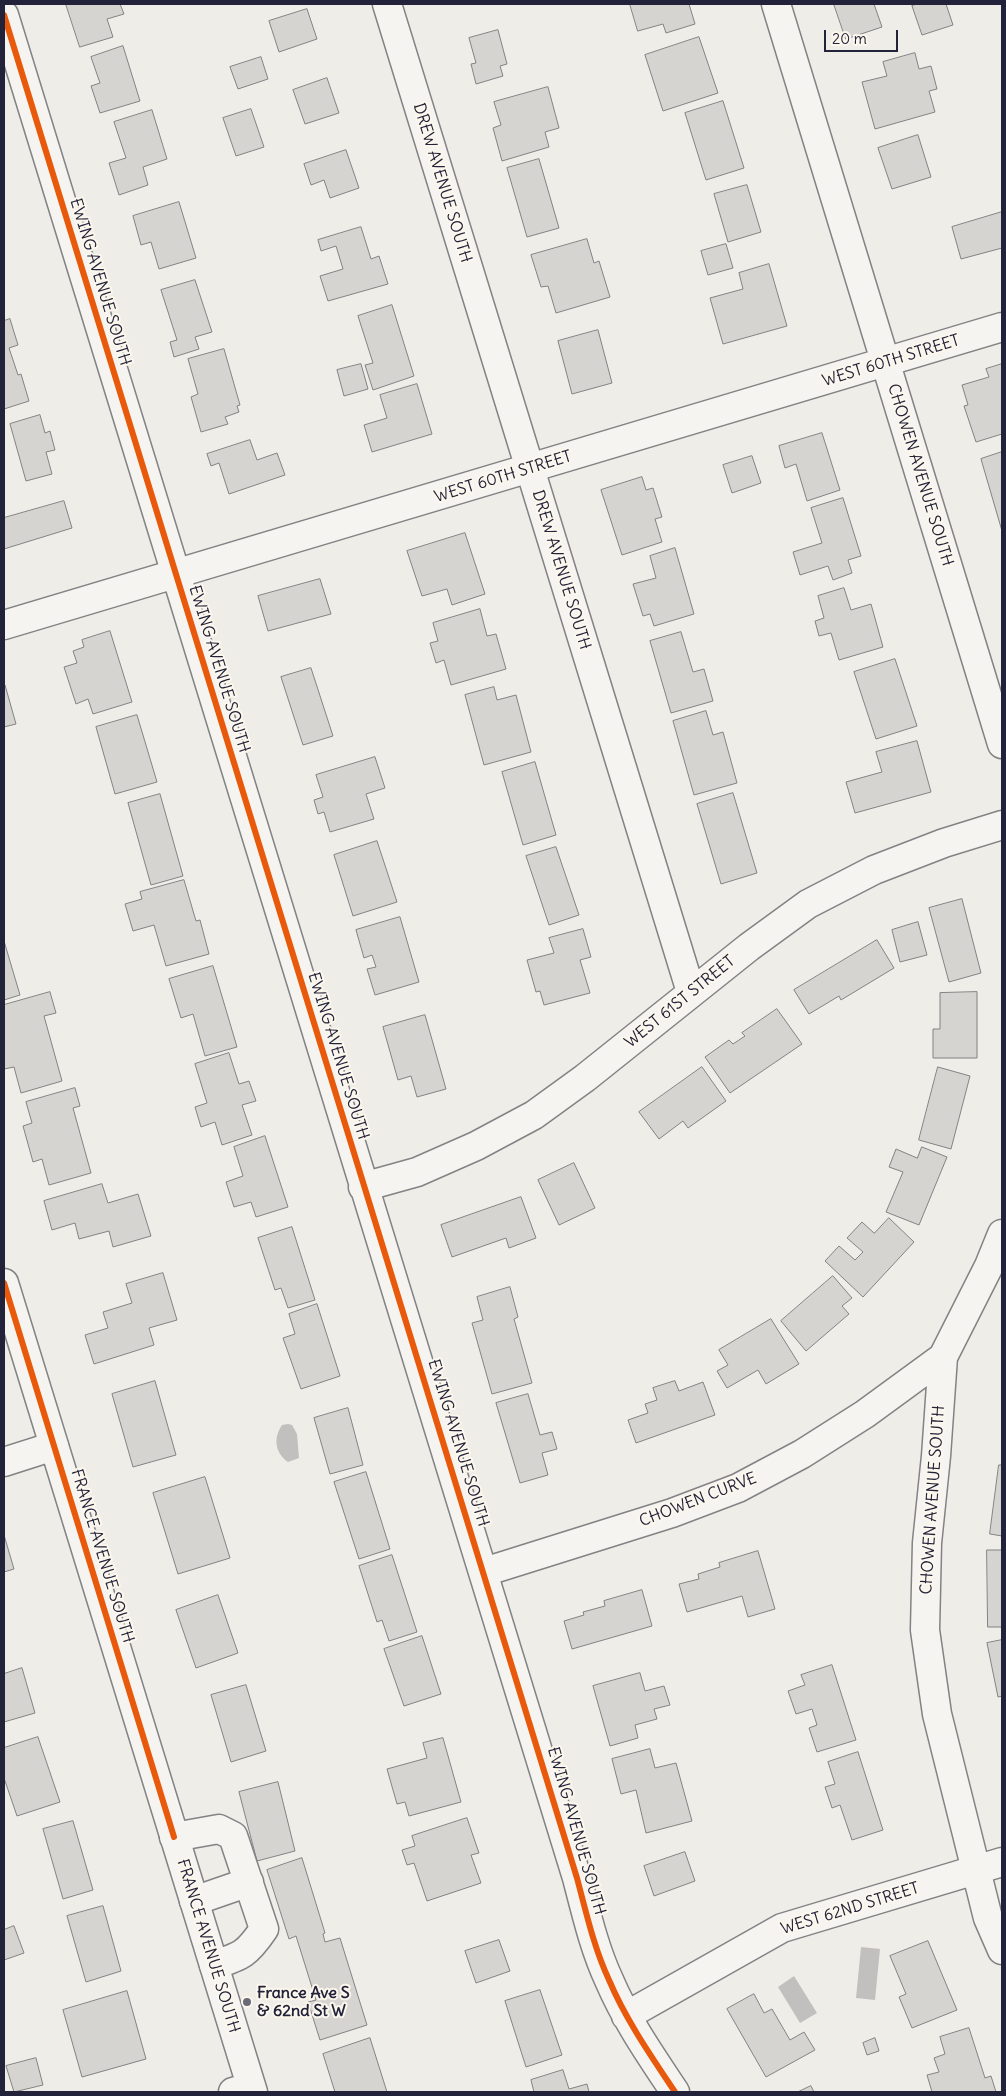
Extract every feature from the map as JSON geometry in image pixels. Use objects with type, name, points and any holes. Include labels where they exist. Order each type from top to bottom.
[{"type":"street","name":"DREW AVENUE SOUTH","points":[[388,4],[691,992]]},
{"type":"street","name":"CHOWEN AVENUE SOUTH","points":[[776,4],[1002,744]]},
{"type":"street","name":"EWING AVENUE SOUTH","points":[[4,15],[363,1187],[484,1572],[577,1878],[590,1929],[608,1979],[626,2016],[675,2092]]},
{"type":"street","name":"WEST 60TH STREET","points":[[4,625],[1002,327]]},
{"type":"street","name":"WEST 61ST STREET","points":[[363,1187],[417,1172],[476,1146],[534,1115],[585,1078],[749,947],[808,904],[874,870],[944,843],[1002,825]]},
{"type":"street","name":"CHOWEN AVENUE SOUTH","points":[[1002,1234],[989,1266],[943,1357],[936,1456],[926,1543],[925,1630],[937,1714],[988,1918],[1002,1950]]},
{"type":"street","name":"FRANCE AVENUE SOUTH","points":[[4,1283],[214,1965],[246,2090]]},
{"type":"street","name":"CHOWEN CURVE","points":[[484,1572],[672,1513],[738,1488],[802,1454],[866,1414],[943,1357]]},
{"type":"street","points":[[4,1462],[54,1446]]},
{"type":"street","points":[[174,1837],[219,1830],[233,1836],[264,1929],[253,1946],[242,1956],[214,1965]]},
{"type":"street","name":"WEST 62ND STREET","points":[[626,2016],[782,1928],[1002,1862]]},
{"type":"street","points":[[194,1901],[249,1882]]},
{"type":"shaded area","points":[[282,1425],[292,1425],[297,1434],[299,1458],[288,1462],[278,1450],[277,1435]]},
{"type":"shaded area","points":[[861,1947],[880,1949],[875,2000],[856,1998]]},
{"type":"shaded area","points":[[794,1976],[817,2013],[800,2023],[778,1987]]},
{"type":"building","points":[[66,4],[120,4],[124,14],[107,19],[113,37],[80,47]]},
{"type":"building","points":[[630,4],[689,4],[695,24],[666,33],[663,24],[638,31]]},
{"type":"building","points":[[834,4],[874,4],[882,27],[846,39]]},
{"type":"building","points":[[917,4],[946,4],[953,25],[922,35],[912,6]]},
{"type":"building","points":[[307,9],[317,39],[279,52],[269,21]]},
{"type":"building","points":[[498,30],[507,64],[500,66],[503,76],[476,84],[471,64],[476,63],[469,38]]},
{"type":"building","points":[[699,37],[718,93],[663,111],[645,55]]},
{"type":"building","points":[[123,46],[140,101],[100,113],[91,86],[100,83],[91,57]]},
{"type":"building","points":[[915,53],[919,69],[931,66],[937,89],[929,91],[935,112],[875,129],[862,82],[887,76],[883,62]]},
{"type":"building","points":[[261,57],[268,79],[238,89],[230,67]]},
{"type":"building","points":[[327,78],[339,113],[305,124],[293,90]]},
{"type":"building","points":[[548,87],[559,128],[545,132],[549,147],[502,161],[493,128],[501,125],[494,102]]},
{"type":"building","points":[[723,101],[744,168],[706,180],[685,113]]},
{"type":"building","points":[[251,109],[264,147],[236,156],[223,118]]},
{"type":"building","points":[[152,110],[167,159],[143,167],[148,185],[119,195],[109,163],[126,158],[114,122]]},
{"type":"building","points":[[918,135],[931,177],[892,189],[878,148]]},
{"type":"building","points":[[346,150],[359,188],[330,198],[324,180],[311,185],[304,164]]},
{"type":"building","points":[[539,159],[559,228],[527,237],[507,168]]},
{"type":"building","points":[[747,185],[761,232],[728,242],[714,194]]},
{"type":"building","points":[[179,202],[196,258],[159,269],[151,242],[141,245],[133,216]]},
{"type":"building","points":[[1002,212],[1002,248],[961,259],[952,227]]},
{"type":"building","points":[[361,227],[371,259],[379,256],[388,284],[328,301],[320,276],[343,269],[336,246],[321,251],[318,240]]},
{"type":"building","points":[[587,239],[594,263],[599,261],[610,297],[556,313],[548,286],[541,287],[531,255]]},
{"type":"building","points":[[726,244],[733,268],[708,275],[701,251]]},
{"type":"building","points":[[769,264],[787,326],[723,344],[710,298],[743,289],[739,273]]},
{"type":"building","points":[[195,280],[212,332],[195,337],[199,349],[174,357],[170,342],[177,340],[161,290]]},
{"type":"building","points":[[392,305],[414,376],[373,390],[365,365],[373,363],[358,316]]},
{"type":"building","points":[[10,319],[18,345],[9,348],[18,375],[21,374],[29,401],[4,409],[4,321]]},
{"type":"building","points":[[598,330],[612,383],[572,394],[558,341]]},
{"type":"building","points":[[224,349],[240,405],[237,406],[239,412],[225,417],[228,424],[201,432],[191,397],[198,394],[188,359]]},
{"type":"building","points":[[361,364],[368,389],[344,396],[337,370]]},
{"type":"building","points":[[1002,364],[1002,434],[976,442],[964,406],[968,405],[962,385],[989,377],[986,369]]},
{"type":"building","points":[[417,384],[432,434],[372,452],[364,425],[387,418],[380,395]]},
{"type":"building","points":[[40,415],[45,433],[50,431],[55,450],[46,452],[52,474],[26,481],[10,424]]},
{"type":"building","points":[[822,433],[840,490],[807,501],[796,464],[785,468],[779,446]]},
{"type":"building","points":[[250,440],[257,460],[277,453],[285,475],[229,494],[219,463],[211,466],[207,454]]},
{"type":"building","points":[[1002,452],[1002,531],[981,459]]},
{"type":"building","points":[[752,456],[761,483],[732,493],[723,465]]},
{"type":"building","points":[[642,477],[646,490],[653,488],[662,517],[655,519],[662,542],[622,555],[601,490]]},
{"type":"building","points":[[843,498],[861,556],[848,560],[852,573],[833,580],[828,566],[800,575],[793,552],[822,543],[811,508]]},
{"type":"building","points":[[64,501],[72,528],[4,549],[4,518]]},
{"type":"building","points":[[465,533],[485,594],[452,605],[447,589],[422,596],[407,551]]},
{"type":"building","points":[[675,548],[694,614],[654,626],[650,614],[643,616],[633,584],[656,578],[650,556]]},
{"type":"building","points":[[320,579],[331,614],[268,631],[258,596]]},
{"type":"building","points":[[844,588],[851,610],[871,604],[883,647],[839,660],[831,633],[819,636],[815,621],[824,618],[818,596]]},
{"type":"building","points":[[480,609],[487,636],[496,634],[506,669],[451,685],[444,660],[436,663],[430,643],[438,641],[433,623]]},
{"type":"building","points":[[110,631],[132,702],[93,714],[88,699],[76,704],[64,667],[77,663],[73,651],[84,647],[82,640]]},
{"type":"building","points":[[681,632],[693,672],[704,669],[713,701],[671,713],[650,641]]},
{"type":"building","points":[[895,659],[917,726],[876,739],[854,672]]},
{"type":"building","points":[[311,668],[333,736],[303,745],[281,677]]},
{"type":"building","points":[[4,685],[16,724],[4,727]]},
{"type":"building","points":[[494,687],[497,700],[516,695],[531,752],[484,765],[465,695]]},
{"type":"building","points":[[706,711],[713,735],[723,732],[737,783],[694,795],[673,721]]},
{"type":"building","points":[[137,715],[157,782],[115,794],[96,727]]},
{"type":"building","points":[[917,741],[931,792],[855,813],[846,782],[882,772],[876,752]]},
{"type":"building","points":[[375,757],[385,788],[366,794],[374,819],[330,832],[324,812],[318,814],[314,800],[323,797],[316,775]]},
{"type":"building","points":[[535,762],[556,835],[523,845],[502,772]]},
{"type":"building","points":[[733,793],[757,873],[721,884],[697,804]]},
{"type":"building","points":[[160,794],[183,876],[151,885],[128,803]]},
{"type":"building","points":[[377,841],[397,902],[353,916],[334,855]]},
{"type":"building","points":[[556,847],[579,915],[549,925],[526,856]]},
{"type":"building","points":[[184,880],[196,921],[200,920],[209,954],[166,966],[154,925],[133,931],[125,904],[142,899],[140,892]]},
{"type":"building","points":[[962,899],[981,973],[949,982],[929,908]]},
{"type":"building","points":[[400,917],[419,982],[375,995],[367,969],[376,967],[372,955],[364,958],[356,930]]},
{"type":"building","points":[[918,922],[927,955],[900,962],[892,930]]},
{"type":"building","points":[[583,929],[591,957],[580,960],[590,993],[544,1005],[540,991],[536,992],[527,960],[554,953],[549,938]]},
{"type":"building","points":[[877,940],[894,968],[841,1000],[839,996],[809,1014],[794,990]]},
{"type":"building","points":[[4,941],[20,995],[4,1000]]},
{"type":"building","points":[[213,966],[237,1047],[205,1056],[193,1014],[181,1018],[169,979]]},
{"type":"building","points":[[50,992],[56,1013],[44,1016],[62,1081],[21,1093],[14,1067],[4,1069],[4,1005]]},
{"type":"building","points":[[977,992],[977,1058],[933,1058],[933,1029],[940,1029],[940,993]]},
{"type":"building","points":[[777,1009],[802,1044],[730,1093],[705,1057],[729,1040],[733,1044],[745,1036],[742,1033]]},
{"type":"building","points":[[425,1015],[446,1089],[417,1097],[411,1076],[398,1080],[383,1027]]},
{"type":"building","points":[[229,1053],[239,1084],[249,1081],[256,1101],[242,1105],[252,1135],[222,1145],[215,1122],[201,1127],[195,1107],[207,1103],[195,1064]]},
{"type":"building","points":[[702,1067],[726,1101],[688,1128],[683,1121],[659,1139],[639,1112]]},
{"type":"building","points":[[938,1067],[970,1076],[951,1149],[919,1140]]},
{"type":"building","points":[[75,1088],[80,1106],[73,1108],[91,1173],[49,1185],[42,1159],[33,1162],[23,1126],[32,1123],[26,1102]]},
{"type":"building","points":[[265,1136],[288,1207],[256,1217],[251,1202],[234,1207],[226,1182],[243,1176],[234,1147]]},
{"type":"building","points":[[922,1147],[947,1157],[919,1225],[886,1212],[903,1172],[889,1167],[896,1149],[917,1158]]},
{"type":"building","points":[[574,1163],[595,1208],[559,1225],[538,1180]]},
{"type":"building","points":[[102,1184],[108,1203],[138,1194],[151,1236],[113,1247],[109,1231],[79,1239],[75,1223],[52,1230],[44,1201]]},
{"type":"building","points":[[521,1197],[536,1238],[509,1248],[506,1238],[452,1257],[441,1225]]},
{"type":"building","points":[[889,1218],[914,1242],[863,1297],[825,1261],[839,1246],[855,1260],[863,1252],[847,1238],[862,1222],[874,1233]]},
{"type":"building","points":[[292,1227],[315,1300],[288,1308],[281,1288],[275,1290],[258,1238]]},
{"type":"building","points":[[163,1273],[177,1320],[149,1328],[154,1345],[94,1364],[85,1335],[108,1328],[103,1312],[132,1303],[126,1284]]},
{"type":"building","points":[[833,1276],[852,1298],[842,1306],[849,1314],[806,1351],[781,1321]]},
{"type":"building","points":[[510,1287],[518,1317],[514,1319],[532,1383],[492,1394],[472,1323],[483,1320],[477,1297]]},
{"type":"building","points":[[317,1304],[340,1376],[301,1389],[283,1338],[295,1334],[289,1314]]},
{"type":"building","points":[[771,1319],[799,1364],[766,1384],[758,1370],[727,1388],[717,1371],[728,1365],[719,1350]]},
{"type":"building","points":[[155,1381],[176,1455],[133,1467],[112,1394]]},
{"type":"building","points":[[675,1381],[679,1391],[703,1382],[715,1415],[636,1443],[628,1420],[648,1413],[645,1404],[657,1400],[653,1388]]},
{"type":"building","points":[[528,1394],[540,1435],[552,1432],[557,1449],[542,1453],[548,1475],[520,1483],[496,1403]]},
{"type":"building","points":[[348,1408],[363,1465],[330,1474],[314,1418]]},
{"type":"building","points":[[999,1465],[1002,1465],[1002,1536],[990,1534]]},
{"type":"building","points":[[366,1472],[390,1549],[359,1559],[334,1482]]},
{"type":"building","points":[[205,1477],[230,1558],[178,1574],[153,1493]]},
{"type":"building","points":[[4,1535],[14,1569],[4,1572]]},
{"type":"building","points":[[987,1550],[1002,1550],[1002,1627],[988,1627]]},
{"type":"building","points":[[758,1551],[775,1609],[748,1617],[742,1596],[687,1612],[679,1584],[699,1579],[698,1574],[720,1567],[719,1563]]},
{"type":"building","points":[[392,1555],[417,1632],[389,1641],[382,1620],[377,1622],[359,1566]]},
{"type":"building","points":[[642,1590],[652,1626],[572,1649],[564,1621],[584,1615],[583,1612],[605,1606],[604,1601]]},
{"type":"building","points":[[218,1595],[238,1653],[196,1668],[176,1610]]},
{"type":"building","points":[[422,1636],[441,1694],[404,1706],[384,1649]]},
{"type":"building","points":[[1002,1640],[1002,1696],[998,1697],[987,1643]]},
{"type":"building","points":[[832,1665],[856,1740],[817,1752],[809,1728],[817,1725],[812,1709],[796,1714],[788,1691],[805,1685],[801,1675]]},
{"type":"building","points":[[22,1668],[35,1713],[4,1722],[4,1674]]},
{"type":"building","points":[[640,1673],[645,1691],[664,1686],[670,1705],[654,1709],[657,1719],[635,1725],[638,1738],[610,1746],[593,1686]]},
{"type":"building","points":[[246,1685],[266,1751],[231,1762],[211,1695]]},
{"type":"building","points":[[38,1737],[60,1802],[17,1816],[4,1778],[4,1748]]},
{"type":"building","points":[[443,1738],[461,1802],[409,1816],[405,1802],[397,1804],[387,1769],[427,1758],[423,1743]]},
{"type":"building","points":[[650,1749],[655,1768],[676,1763],[692,1821],[646,1833],[636,1790],[621,1794],[612,1759]]},
{"type":"building","points":[[858,1752],[883,1830],[852,1840],[840,1805],[832,1808],[825,1787],[835,1784],[828,1762]]},
{"type":"building","points":[[278,1782],[295,1851],[257,1861],[239,1792]]},
{"type":"building","points":[[467,1818],[479,1853],[471,1855],[481,1883],[427,1901],[414,1863],[407,1865],[402,1850],[415,1846],[412,1836]]},
{"type":"building","points":[[73,1821],[93,1890],[63,1899],[43,1829]]},
{"type":"building","points":[[685,1852],[695,1881],[654,1896],[644,1866]]},
{"type":"building","points":[[302,1858],[325,1933],[323,1934],[325,1942],[340,1938],[367,2025],[320,2040],[308,2002],[316,2000],[296,1936],[289,1939],[267,1870]]},
{"type":"building","points":[[103,1906],[121,1971],[86,1982],[67,1916]]},
{"type":"building","points":[[14,1926],[24,1953],[4,1960],[4,1930]]},
{"type":"building","points":[[499,1940],[510,1971],[476,1983],[465,1951]]},
{"type":"building","points":[[928,1941],[957,2010],[912,2028],[899,1997],[906,1994],[890,1956]]},
{"type":"building","points":[[540,1990],[562,2055],[526,2067],[505,2001]]},
{"type":"building","points":[[127,1991],[146,2059],[82,2077],[63,2010]]},
{"type":"building","points":[[754,1994],[764,2013],[772,2009],[790,2040],[804,2032],[815,2050],[766,2077],[727,2009]]},
{"type":"building","points":[[969,2028],[985,2078],[991,2076],[996,2092],[932,2092],[927,2075],[939,2072],[934,2058],[945,2054],[940,2037]]},
{"type":"building","points":[[370,2038],[387,2092],[335,2092],[323,2054]]},
{"type":"building","points":[[875,2038],[879,2051],[867,2055],[863,2043]]},
{"type":"building","points":[[36,2058],[43,2085],[14,2092],[6,2066]]},
{"type":"building","points":[[563,2070],[569,2089],[587,2084],[589,2092],[534,2092],[531,2080]]},
{"type":"building","points":[[811,2086],[814,2092],[798,2092]]},
{"type":"cycle path","points":[[4,15],[577,1878],[595,1943],[623,2009],[639,2038],[675,2092]]},
{"type":"cycle path","points":[[4,1283],[174,1837]]},
{"type":"place","name":"France Ave S & 62nd St W","points":[[247,2002]]}]
